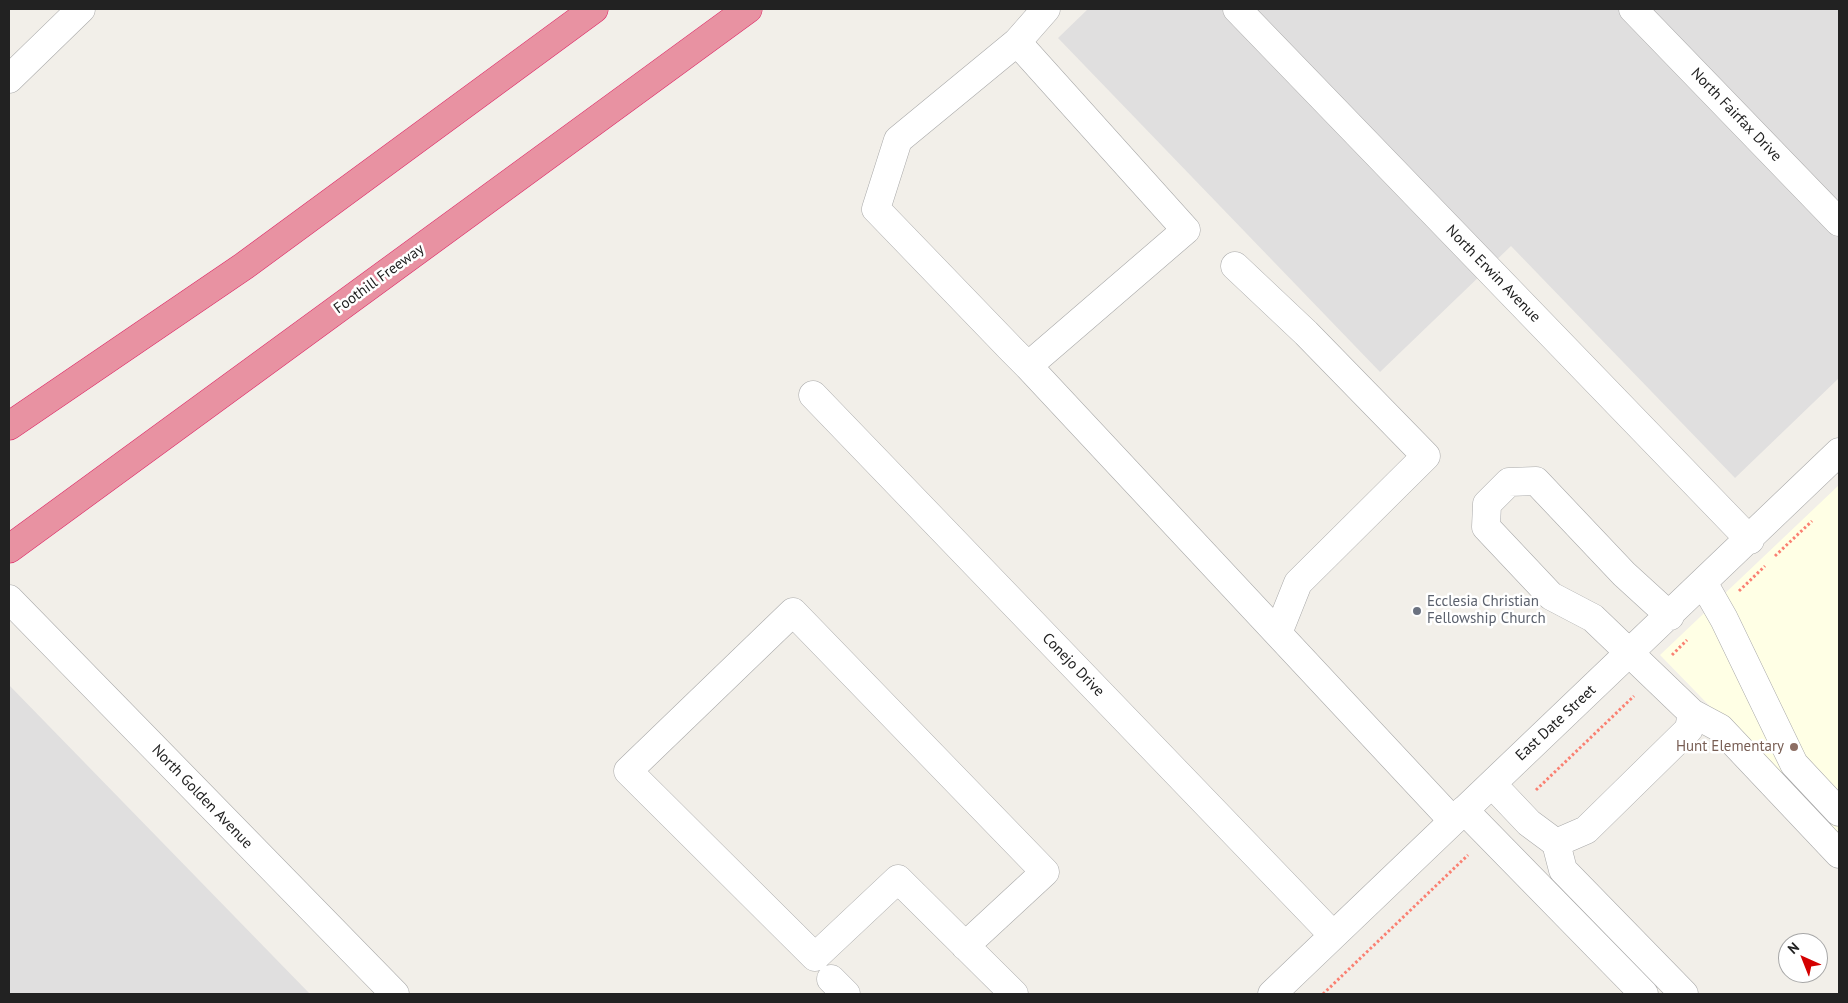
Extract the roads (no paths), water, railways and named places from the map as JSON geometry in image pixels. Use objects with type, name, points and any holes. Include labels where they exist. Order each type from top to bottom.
[{"type":"highway","points":[[9,426],[244,266],[594,9]]},
{"type":"highway","name":"Foothill Freeway","points":[[9,549],[748,9]]},
{"type":"street","points":[[9,79],[81,9]]},
{"type":"street","points":[[1046,9],[1017,42],[898,140],[876,209],[1028,366],[1278,634],[1459,816],[1497,843],[1644,994]]},
{"type":"street","name":"North Erwin Avenue","points":[[1237,9],[1750,540]]},
{"type":"street","name":"North Fairfax Drive","points":[[1633,9],[1839,222]]},
{"type":"street","points":[[1017,42],[1186,230],[1028,366]]},
{"type":"street","points":[[1235,266],[1306,333],[1426,456],[1298,583],[1278,634]]},
{"type":"street","name":"Conejo Drive","points":[[813,394],[1333,935]]},
{"type":"street","name":"East Date Street","points":[[1272,994],[1704,584],[1839,452]]},
{"type":"street","points":[[1670,616],[1624,574],[1536,481],[1509,482],[1486,504],[1486,527],[1551,596],[1593,618],[1692,713],[1720,728],[1839,854]]},
{"type":"street","points":[[1704,584],[1719,610],[1794,764],[1839,812]]},
{"type":"street","name":"North Golden Avenue","points":[[9,599],[395,994]]},
{"type":"street","points":[[965,946],[1045,872],[793,612],[628,771],[815,957],[898,879],[965,946],[1014,994]]},
{"type":"street","points":[[1556,843],[1586,830],[1689,729],[1692,713]]},
{"type":"street","points":[[1492,784],[1529,824],[1556,843],[1563,870],[1684,994]]},
{"type":"place","name":"Ecclesia Christian Fellowship Church","points":[[1417,611]]},
{"type":"place","name":"Hunt Elementary","points":[[1794,747]]}]
